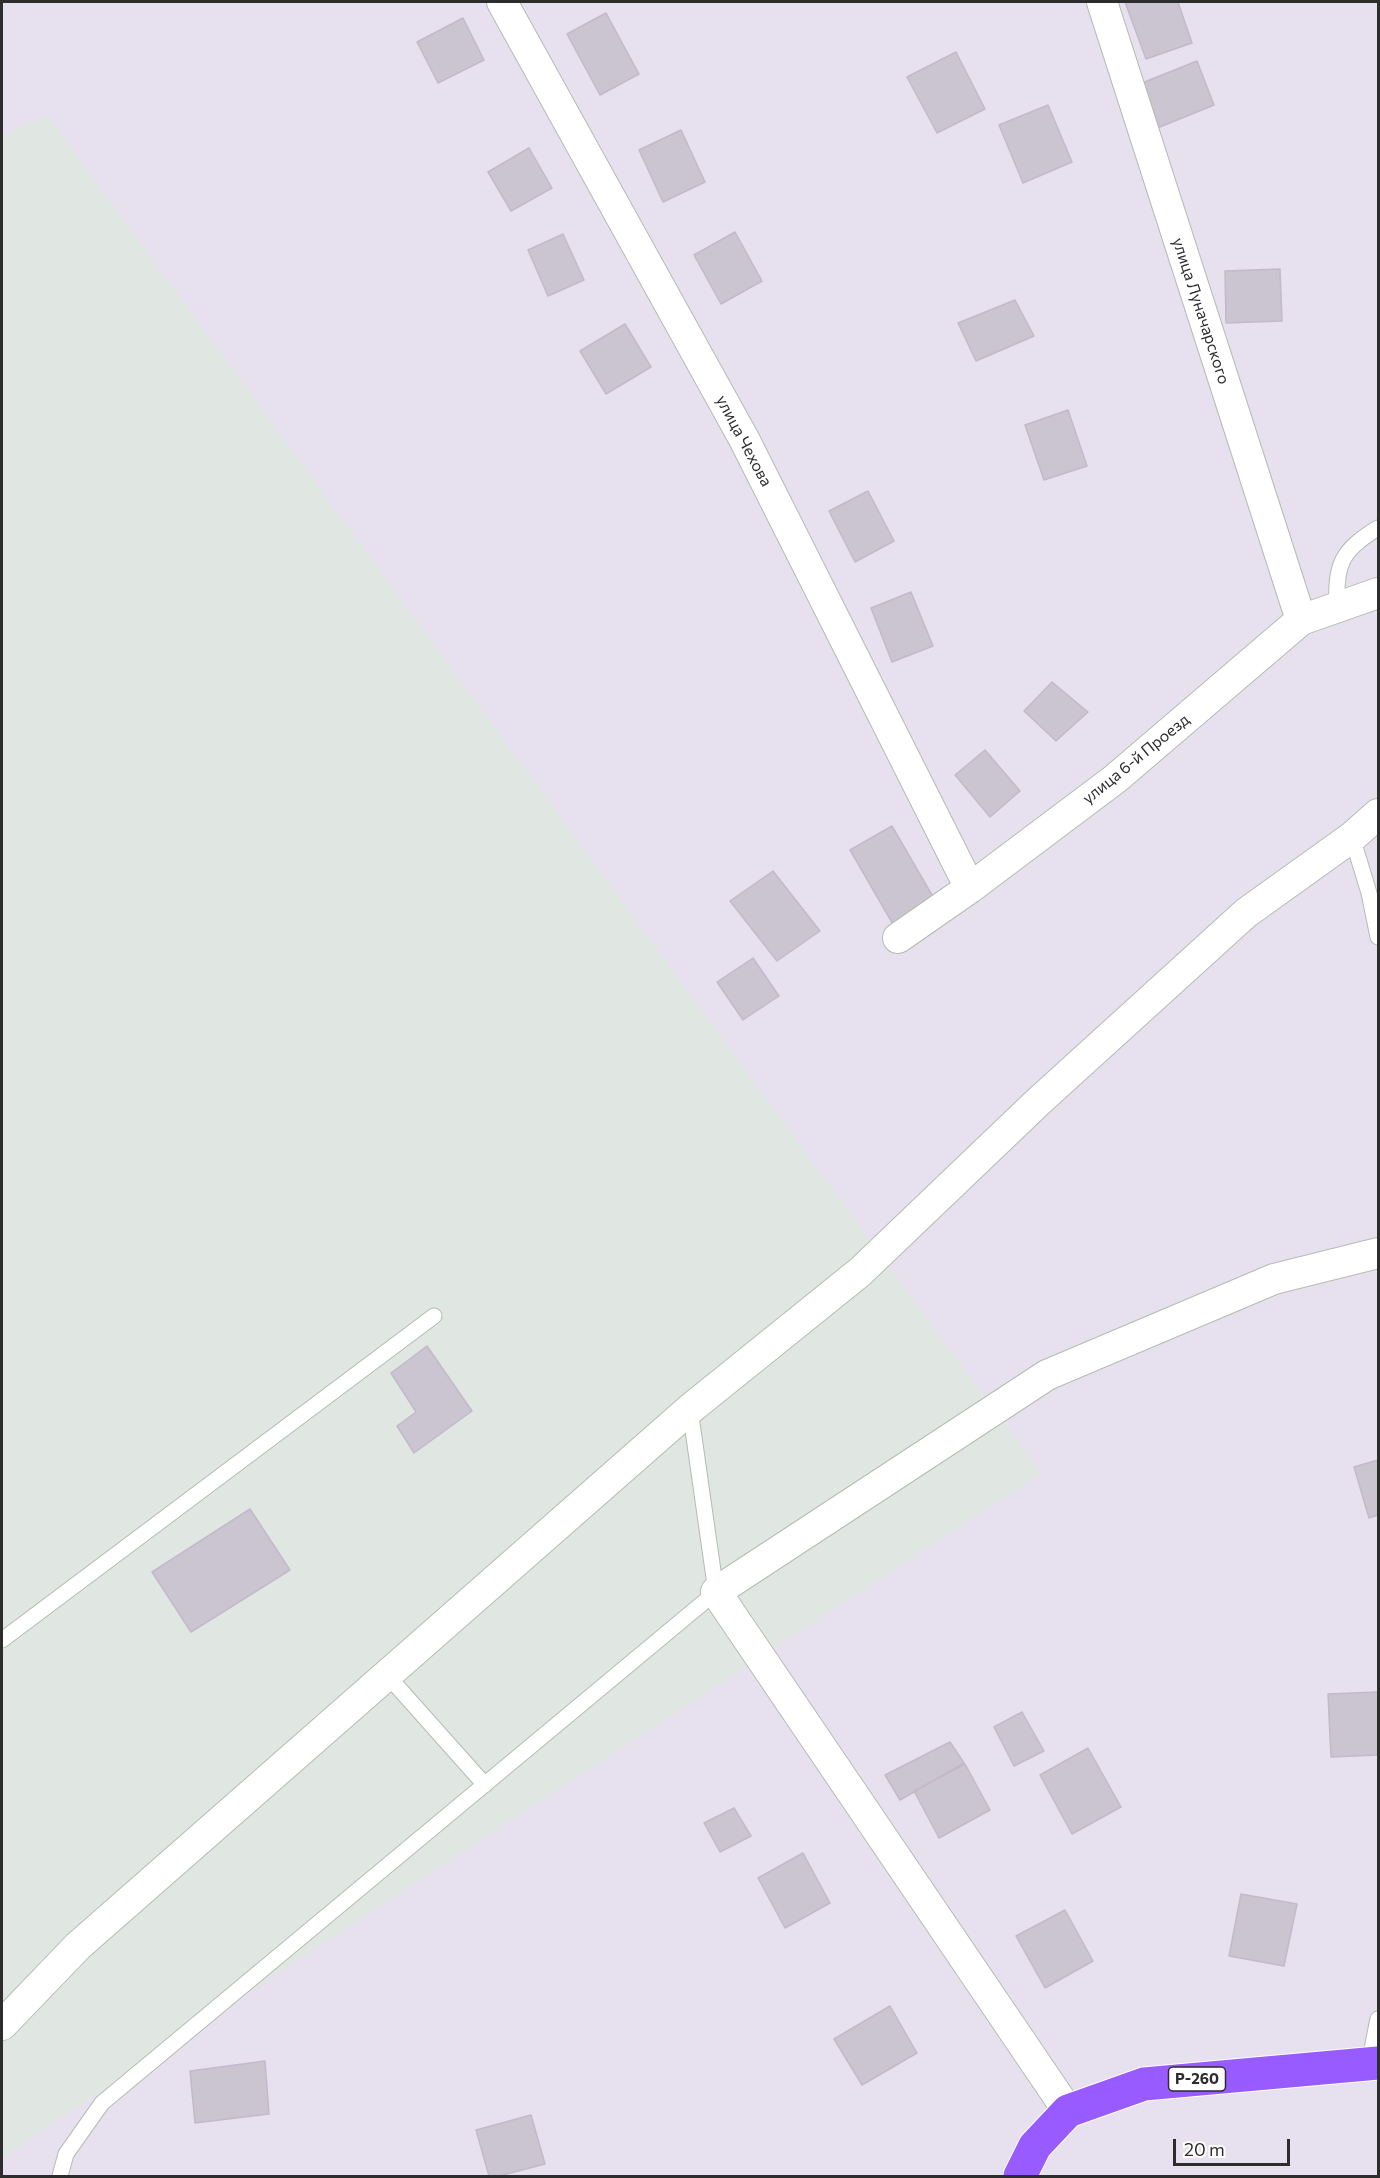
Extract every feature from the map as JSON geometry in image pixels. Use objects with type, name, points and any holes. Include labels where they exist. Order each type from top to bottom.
[{"type":"highway","name":"Р-260","points":[[1020,2176],[1035,2146],[1068,2111],[1144,2084],[1374,2064]]},
{"type":"street","name":"улица Чехова","points":[[502,2],[744,439],[970,888]]},
{"type":"street","name":"улица Луначарского","points":[[1102,2],[1300,620]]},
{"type":"street","name":"улица 6-й Проезд","points":[[898,938],[970,888],[1115,779],[1300,620],[1378,593]]},
{"type":"street","points":[[2,2025],[78,1946],[690,1409],[860,1272],[1039,1101],[1246,913],[1352,837],[1378,814]]},
{"type":"street","points":[[1068,2111],[716,1592],[1047,1375],[1274,1279],[1378,1253]]},
{"type":"lane","points":[[1337,608],[1335,582],[1340,565],[1358,541],[1378,528]]},
{"type":"lane","points":[[1352,837],[1369,893],[1378,937]]},
{"type":"lane","points":[[2,1640],[434,1316]]},
{"type":"lane","points":[[60,2176],[66,2154],[102,2103],[716,1592],[690,1409]]},
{"type":"lane","points":[[387,1675],[485,1785]]},
{"type":"lane","points":[[1374,2064],[1378,2019]]},
{"type":"shaded area","points":[[47,115],[1041,1474],[243,1996],[2,2158],[2,136]]},
{"type":"building","points":[[1125,2],[1178,2],[1192,43],[1146,59]]},
{"type":"building","points":[[606,13],[639,74],[600,95],[567,34]]},
{"type":"building","points":[[463,18],[484,60],[438,83],[417,42]]},
{"type":"building","points":[[956,52],[985,109],[937,133],[907,77]]},
{"type":"building","points":[[1197,61],[1214,105],[1155,129],[1137,85]]},
{"type":"building","points":[[1048,105],[1072,162],[1023,183],[999,125]]},
{"type":"building","points":[[681,130],[705,182],[663,202],[639,150]]},
{"type":"building","points":[[529,148],[552,188],[511,211],[488,172]]},
{"type":"building","points":[[735,232],[762,281],[721,304],[694,255]]},
{"type":"building","points":[[563,234],[584,280],[548,296],[528,250]]},
{"type":"building","points":[[1280,269],[1282,321],[1226,323],[1225,271]]},
{"type":"building","points":[[1015,300],[1034,336],[976,361],[958,323]]},
{"type":"building","points":[[625,324],[651,367],[606,394],[580,351]]},
{"type":"building","points":[[1068,410],[1087,466],[1044,480],[1025,425]]},
{"type":"building","points":[[868,491],[894,541],[855,562],[829,511]]},
{"type":"building","points":[[911,592],[933,646],[892,662],[871,608]]},
{"type":"building","points":[[1052,682],[1088,712],[1056,741],[1024,711]]},
{"type":"building","points":[[985,750],[1020,791],[990,817],[955,775]]},
{"type":"building","points":[[892,826],[936,902],[894,926],[850,850]]},
{"type":"building","points":[[773,871],[820,931],[777,961],[730,901]]},
{"type":"building","points":[[753,958],[779,996],[743,1020],[717,982]]},
{"type":"building","points":[[427,1346],[472,1411],[414,1453],[397,1426],[416,1412],[391,1373]]},
{"type":"building","points":[[1378,1460],[1378,1515],[1369,1518],[1354,1467]]},
{"type":"building","points":[[250,1509],[290,1570],[191,1632],[152,1572]]},
{"type":"building","points":[[1378,1692],[1378,1755],[1331,1757],[1328,1694]]},
{"type":"building","points":[[1022,1712],[1044,1751],[1014,1766],[994,1727]]},
{"type":"building","points":[[950,1742],[964,1763],[900,1800],[885,1775]]},
{"type":"building","points":[[1088,1748],[1121,1807],[1072,1834],[1040,1775]]},
{"type":"building","points":[[965,1764],[990,1810],[939,1838],[914,1791]]},
{"type":"building","points":[[734,1808],[751,1836],[720,1852],[704,1823]]},
{"type":"building","points":[[803,1853],[830,1903],[785,1928],[758,1878]]},
{"type":"building","points":[[1241,1894],[1297,1904],[1284,1966],[1229,1956]]},
{"type":"building","points":[[1065,1910],[1093,1961],[1045,1988],[1016,1936]]},
{"type":"building","points":[[890,2006],[917,2053],[862,2085],[834,2039]]},
{"type":"building","points":[[265,2061],[269,2114],[195,2123],[190,2071]]},
{"type":"building","points":[[531,2115],[545,2164],[499,2176],[489,2176],[476,2130]]}]
